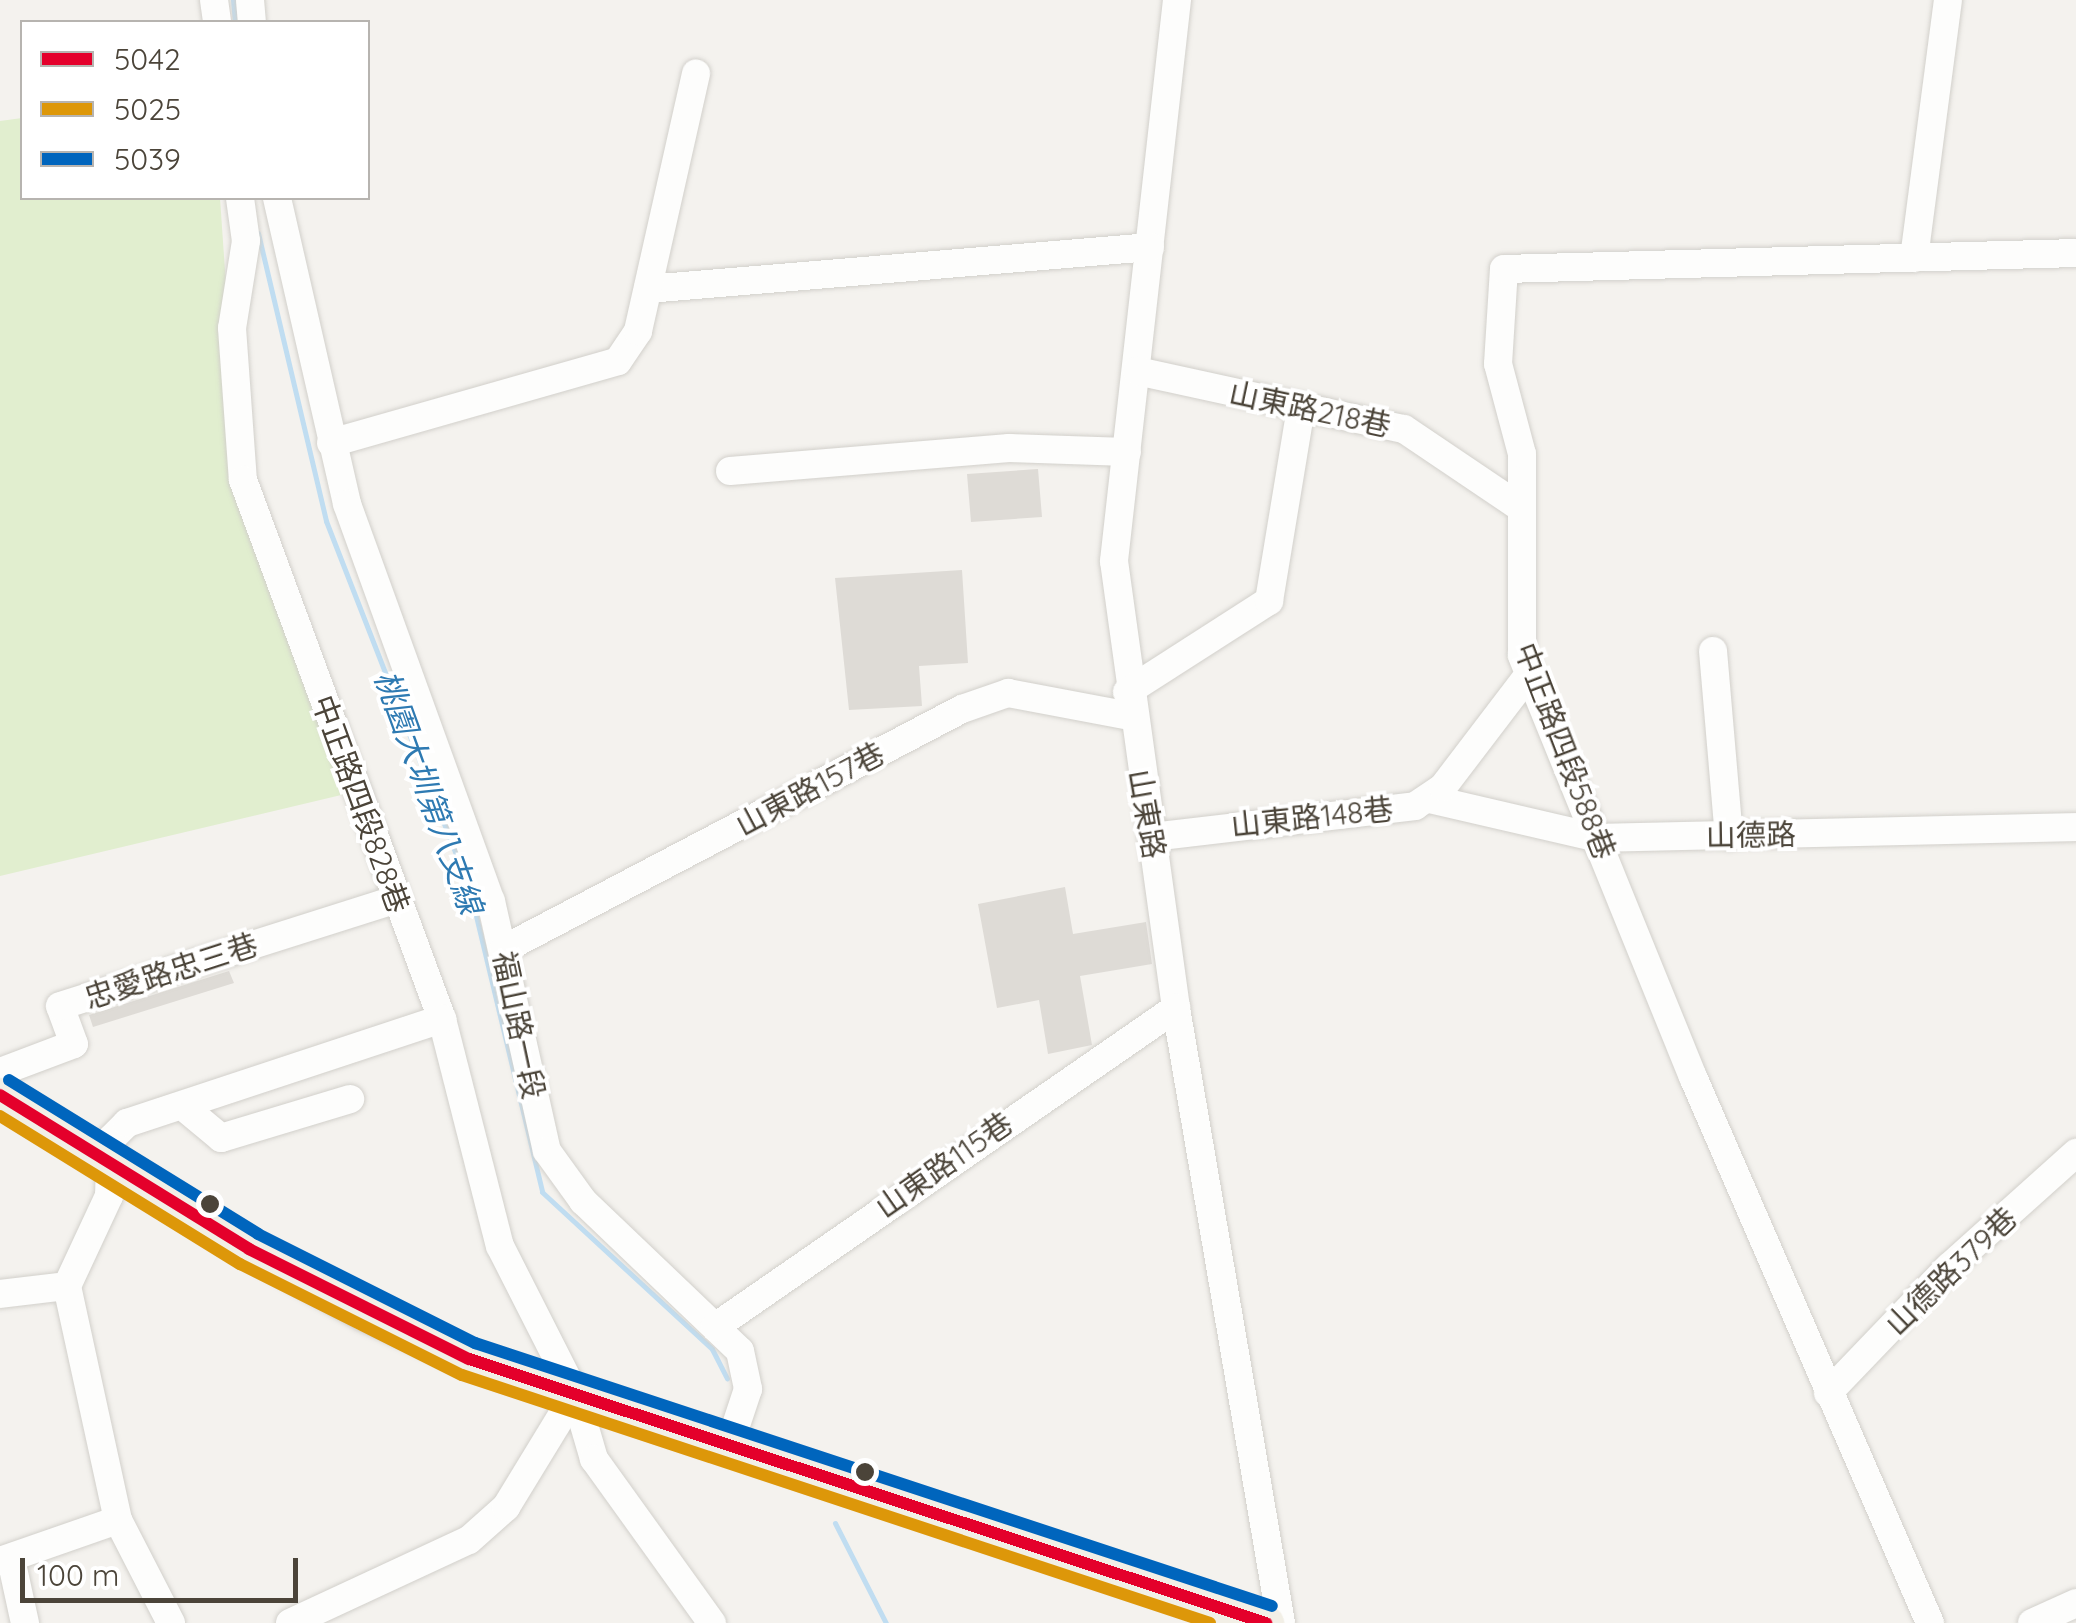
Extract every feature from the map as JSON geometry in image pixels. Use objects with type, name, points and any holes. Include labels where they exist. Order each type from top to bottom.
[{"type":"main road","points":[[0,1095],[115,1172],[364,1313],[574,1394],[1266,1623]]},
{"type":"street","name":"山東路","points":[[1177,0],[1114,561],[1128,704],[1281,1623]]},
{"type":"street","points":[[1914,258],[1948,0]]},
{"type":"street","points":[[332,443],[618,362],[638,331],[696,72]]},
{"type":"street","name":"中正路四段828巷","points":[[240,200],[246,242],[232,328],[243,480],[442,1019],[500,1246],[574,1394],[594,1459],[712,1623]]},
{"type":"street","name":"福山路一段","points":[[277,200],[332,443],[504,950],[547,1152],[584,1200],[740,1351],[748,1389],[730,1443]]},
{"type":"street","points":[[648,289],[1150,247]]},
{"type":"street","name":"中正路四段588巷","points":[[1930,1623],[1828,1393],[1518,637],[1522,454],[1498,364],[1504,269],[2076,253]]},
{"type":"street","name":"山東路218巷","points":[[1137,371],[1404,429],[1521,508]]},
{"type":"street","points":[[1128,704],[1269,600],[1301,407]]},
{"type":"street","points":[[730,471],[1009,448],[1127,452]]},
{"type":"street","points":[[1713,652],[1729,836]]},
{"type":"street","name":"山東路148巷","points":[[1152,837],[1430,799],[1530,673]]},
{"type":"street","name":"山東路157巷","points":[[504,950],[962,709],[1008,692],[1128,704]]},
{"type":"street","name":"山德路","points":[[1430,799],[1598,838],[2076,828]]},
{"type":"street","name":"忠愛路忠三巷","points":[[0,1072],[74,1044],[60,1006],[396,899]]},
{"type":"street","name":"山東路115巷","points":[[715,1327],[1176,1008]]},
{"type":"street","points":[[171,1623],[118,1520],[67,1286],[115,1172],[111,1140],[127,1122],[184,1108],[442,1019]]},
{"type":"street","points":[[184,1108],[221,1138],[350,1099]]},
{"type":"street","name":"山德路379巷","points":[[1828,1393],[1949,1267],[2076,1153]]},
{"type":"street","points":[[0,1294],[67,1286]]},
{"type":"street","points":[[290,1623],[469,1540],[506,1507],[574,1394]]},
{"type":"street","points":[[25,1623],[6,1560],[118,1520]]},
{"type":"street","points":[[2032,1623],[2076,1603]]},
{"type":"green space","points":[[20,118],[20,200],[220,200],[237,445],[358,791],[0,876],[0,121]]},
{"type":"building","points":[[1038,469],[1042,517],[971,522],[967,474]]},
{"type":"building","points":[[962,570],[968,663],[919,666],[922,706],[849,710],[835,578]]},
{"type":"building","points":[[1065,887],[1073,934],[1146,922],[1152,964],[1080,976],[1092,1045],[1048,1054],[1039,1000],[997,1008],[978,904]]},
{"type":"building","points":[[229,971],[234,983],[93,1027],[89,1015]]},
{"type":"waterway","name":"桃園大圳第八支線","points":[[233,0],[235,20]]},
{"type":"waterway","name":"桃園大圳第八支線","points":[[258,233],[326,521],[470,891],[542,1192],[712,1349],[727,1378]]},
{"type":"waterway","name":"桃園大圳第八支線","points":[[835,1523],[886,1623]]},
{"type":"transit line","name":"5039","points":[[9,1080],[258,1234],[475,1343],[1272,1606]]},
{"type":"transit line","name":"5042","points":[[0,1095],[249,1249],[469,1359],[1266,1623]]},
{"type":"transit line","name":"5025","points":[[0,1116],[240,1264],[462,1375],[1210,1623]]}]
